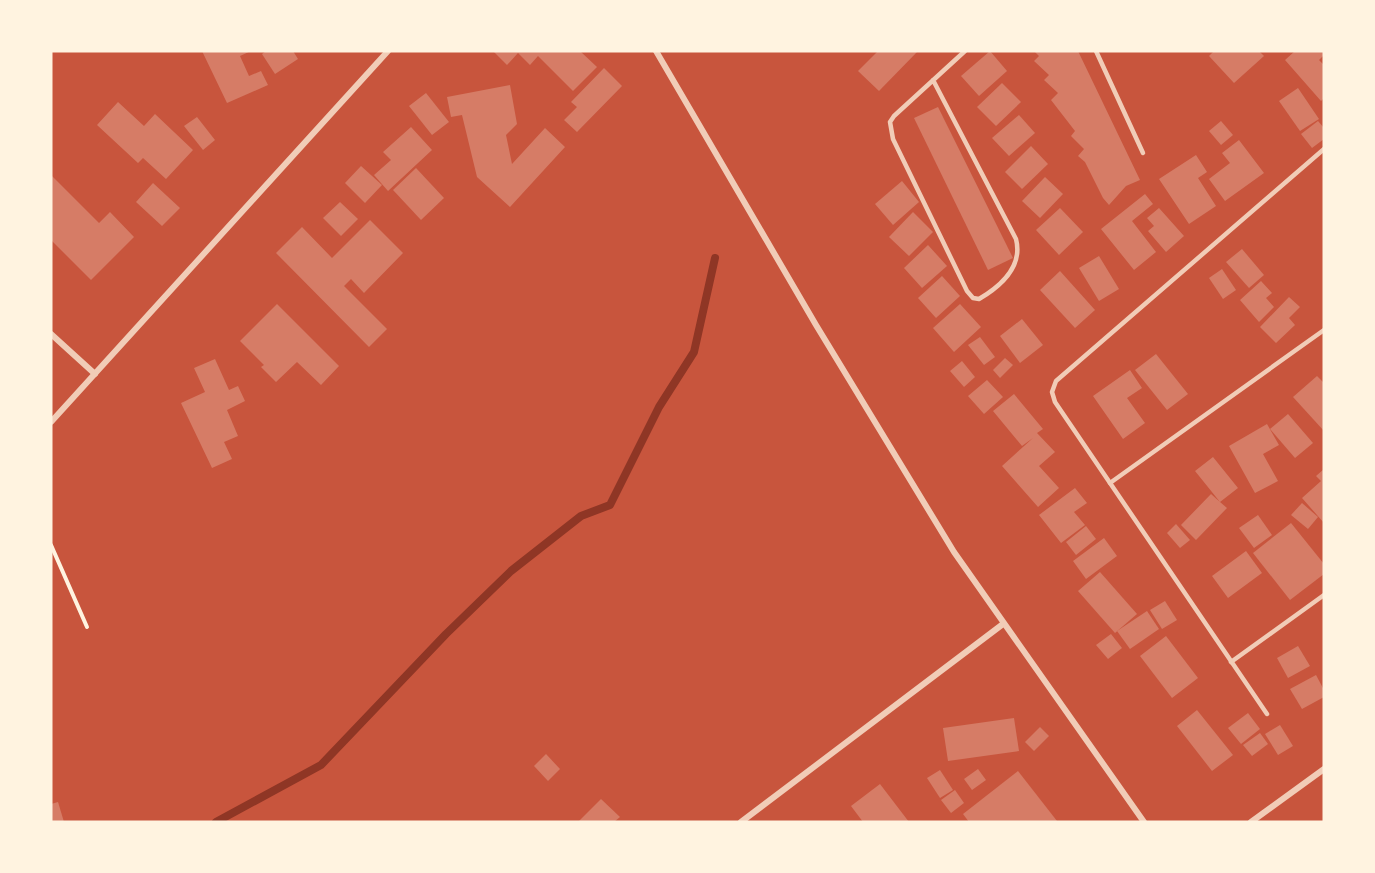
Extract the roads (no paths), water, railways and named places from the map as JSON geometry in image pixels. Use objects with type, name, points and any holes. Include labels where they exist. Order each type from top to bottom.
[{"type":"street","points":[[376,51],[383,57]]},
{"type":"street","points":[[51,422],[388,51]]},
{"type":"street","points":[[656,51],[910,482],[1003,624],[1144,822]]},
{"type":"street","points":[[51,334],[95,374]]},
{"type":"street","points":[[741,822],[1003,624]]},
{"type":"street","points":[[1251,822],[1324,770]]},
{"type":"lane","points":[[933,80],[1016,239],[1020,252],[1017,263],[1006,277],[979,299],[973,298],[967,291],[891,129],[890,122],[894,116],[933,80],[965,51]]},
{"type":"lane","points":[[1096,51],[1143,153]]},
{"type":"lane","points":[[1267,714],[1055,402],[1052,392],[1056,381],[1324,150]]},
{"type":"lane","points":[[1110,483],[1324,330]]},
{"type":"lane","points":[[1231,662],[1324,595]]},
{"type":"waterway","points":[[216,822],[321,765],[446,634],[511,571],[581,516],[610,505],[659,407],[694,352],[715,258]]}]
